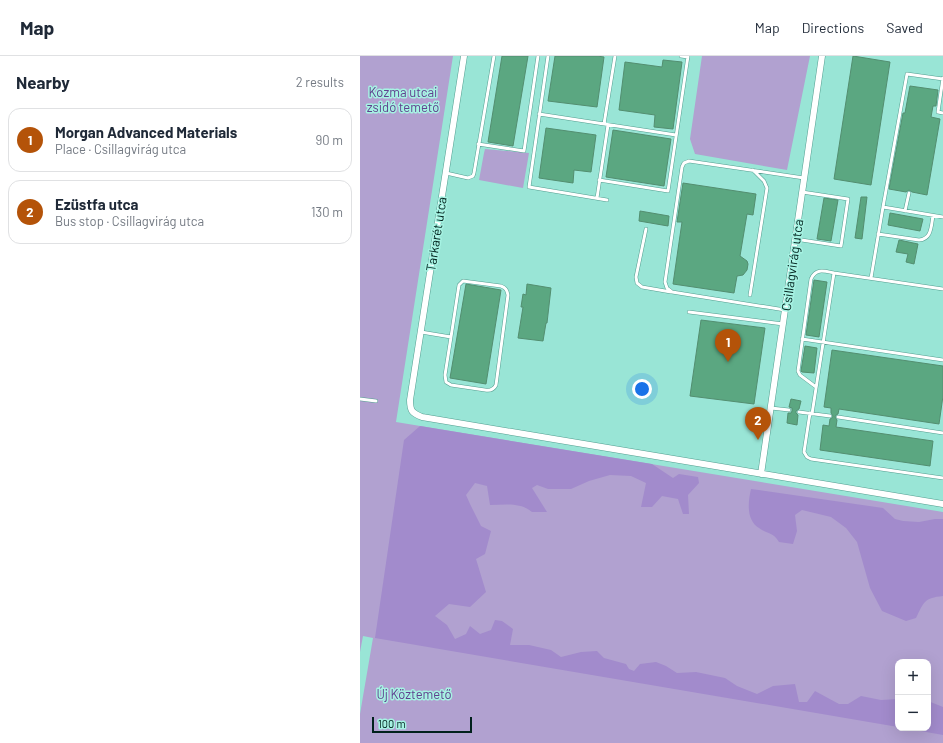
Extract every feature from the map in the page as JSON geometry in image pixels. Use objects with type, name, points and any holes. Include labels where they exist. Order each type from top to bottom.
[{"type":"street","name":"Tarkarét utca","points":[[464,56],[410,400],[412,412],[422,417],[761,474]]},
{"type":"street","name":"Csillagvirág utca","points":[[761,474],[822,56]]},
{"type":"street","points":[[761,474],[943,504]]},
{"type":"lane","points":[[446,173],[468,178],[473,176],[494,56]]},
{"type":"lane","points":[[478,144],[524,151],[538,56]]},
{"type":"lane","points":[[548,56],[529,187],[607,200]]},
{"type":"lane","points":[[597,198],[615,56]]},
{"type":"lane","points":[[599,180],[668,191],[688,56],[681,56]]},
{"type":"lane","points":[[871,278],[908,74],[943,79],[938,112],[943,113]]},
{"type":"lane","points":[[540,114],[676,136]]},
{"type":"lane","points":[[672,292],[667,288],[665,282],[683,165],[689,161],[804,178]]},
{"type":"lane","points":[[750,295],[767,188],[764,181],[754,170]]},
{"type":"lane","points":[[795,239],[841,246],[848,199],[802,192]]},
{"type":"lane","points":[[905,211],[909,193]]},
{"type":"lane","points":[[883,207],[943,217]]},
{"type":"lane","points":[[878,234],[924,240],[930,232],[933,216]]},
{"type":"lane","points":[[646,229],[636,277],[637,283],[642,288],[785,310]]},
{"type":"lane","points":[[816,387],[800,375],[798,371],[811,279],[813,274],[819,271],[834,272],[943,289]]},
{"type":"lane","points":[[834,272],[804,452],[807,457],[811,459],[943,478]]},
{"type":"lane","points":[[465,280],[505,288],[508,295],[496,385],[493,389],[485,390],[452,385],[446,382],[445,376],[451,337],[459,285],[461,282],[465,280]]},
{"type":"lane","points":[[689,312],[783,324]]},
{"type":"lane","points":[[421,332],[451,337]]},
{"type":"lane","points":[[802,338],[943,360]]},
{"type":"lane","points":[[360,399],[376,401]]},
{"type":"lane","points":[[771,408],[789,410]]},
{"type":"lane","points":[[799,412],[830,416]]},
{"type":"lane","points":[[838,418],[943,433]]},
{"type":"green space","points":[[360,56],[453,56],[396,422],[943,512],[943,743],[360,743],[360,714],[373,638],[363,636],[360,652]]},
{"type":"green space","points":[[702,56],[810,56],[787,170],[695,154],[690,139]]},
{"type":"green space","points":[[485,149],[529,153],[523,188],[479,180]]},
{"type":"shaded area","points":[[420,426],[652,464],[673,478],[679,474],[698,477],[699,483],[688,495],[689,514],[683,514],[678,499],[662,496],[652,507],[641,507],[646,483],[631,476],[610,475],[589,481],[571,489],[548,489],[537,485],[532,488],[547,512],[532,512],[517,505],[490,505],[487,486],[475,483],[466,495],[481,526],[491,531],[485,554],[476,559],[486,592],[470,607],[449,604],[435,616],[447,625],[455,639],[466,634],[470,626],[480,634],[491,630],[495,620],[502,621],[513,629],[510,645],[529,645],[551,650],[561,657],[581,652],[597,651],[604,658],[626,664],[629,669],[634,671],[640,664],[656,662],[677,673],[696,672],[725,678],[737,686],[757,694],[773,686],[795,684],[799,702],[807,702],[815,691],[839,704],[848,704],[861,696],[881,700],[895,699],[895,726],[375,638],[404,440]]},
{"type":"shaded area","points":[[751,489],[883,508],[895,519],[903,521],[919,522],[943,519],[943,596],[932,598],[925,602],[916,618],[906,621],[882,611],[870,588],[857,542],[846,528],[831,517],[802,510],[795,515],[797,531],[793,544],[779,542],[774,536],[755,525],[752,520],[749,510]]},
{"type":"shaded area","points":[[931,702],[943,707],[943,735],[921,731],[931,731]]},
{"type":"building","points":[[502,56],[528,56],[513,146],[488,142]]},
{"type":"building","points":[[555,56],[604,57],[597,107],[548,101]]},
{"type":"building","points":[[853,56],[890,62],[871,185],[834,179]]},
{"type":"building","points":[[663,60],[682,62],[673,129],[654,127],[655,115],[619,110],[625,62],[662,67]]},
{"type":"building","points":[[910,86],[938,90],[936,106],[933,106],[931,117],[940,119],[927,195],[909,190],[906,192],[889,189],[903,113],[905,113]]},
{"type":"building","points":[[546,128],[596,135],[591,172],[574,170],[573,183],[539,178]]},
{"type":"building","points":[[613,130],[671,139],[664,186],[606,177]]},
{"type":"building","points":[[683,183],[756,194],[753,215],[747,214],[740,256],[747,261],[747,270],[743,275],[737,276],[734,293],[673,284],[682,222],[677,222]]},
{"type":"building","points":[[861,197],[867,197],[862,239],[855,238]]},
{"type":"building","points":[[824,198],[838,200],[831,241],[817,239]]},
{"type":"building","points":[[640,211],[669,216],[668,226],[639,221]]},
{"type":"building","points":[[890,213],[923,219],[920,231],[888,225]]},
{"type":"building","points":[[899,240],[918,244],[914,264],[906,262],[908,254],[896,252]]},
{"type":"building","points":[[814,280],[827,282],[819,337],[806,335]]},
{"type":"building","points":[[466,284],[501,290],[486,384],[450,378]]},
{"type":"building","points":[[527,284],[551,288],[547,323],[543,341],[518,338],[523,307],[521,307],[523,294],[526,295]]},
{"type":"building","points":[[701,320],[765,328],[754,404],[690,396]]},
{"type":"building","points":[[805,346],[817,348],[814,373],[801,371]]},
{"type":"building","points":[[832,350],[943,366],[943,396],[939,424],[839,409],[838,414],[835,417],[837,420],[836,427],[933,441],[930,466],[820,450],[823,425],[829,426],[830,419],[833,416],[831,413],[831,408],[824,407]]},
{"type":"building","points":[[791,399],[801,401],[799,409],[796,411],[798,415],[797,425],[787,423],[788,413],[791,413],[792,411],[792,408],[789,407]]},
{"type":"place","name":"Morgan Advanced Materials","points":[[728,362]]},
{"type":"place","name":"Ezüstfa utca","points":[[758,440]]},
{"type":"park label","name":"Kozma utcai zsidó temető","points":[[403,100]]},
{"type":"park label","name":"Új Köztemető","points":[[414,694]]}]
